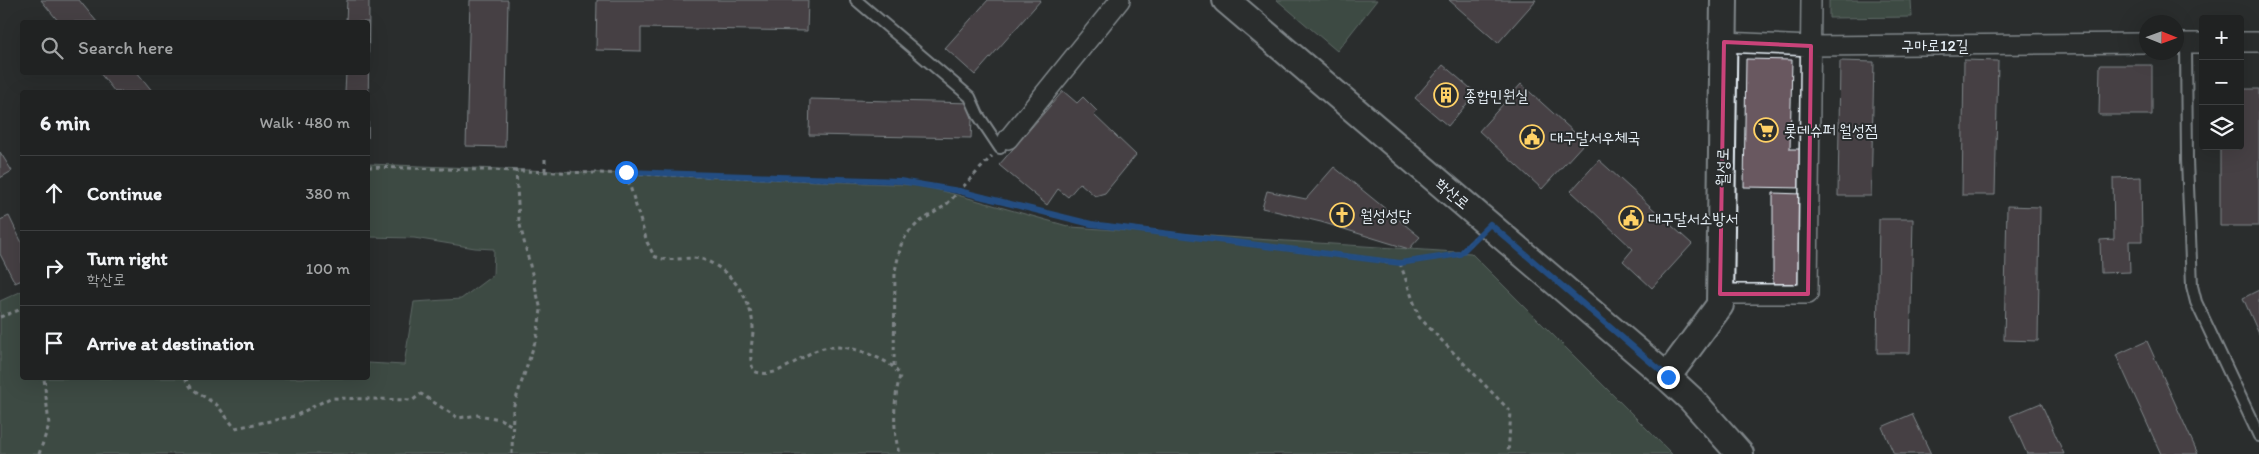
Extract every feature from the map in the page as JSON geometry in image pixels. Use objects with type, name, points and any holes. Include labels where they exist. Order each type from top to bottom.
[{"type":"main road","name":"학산로","points":[[1226,0],[1668,377],[1692,400],[1740,454]]},
{"type":"main road","name":"월성로","points":[[1668,377],[1720,305],[1724,0]]},
{"type":"street","points":[[1004,144],[1120,0]]},
{"type":"street","points":[[1720,294],[1808,294],[1811,0]]},
{"type":"street","name":"구마로12길","points":[[1724,42],[1811,46],[2139,43]]},
{"type":"street","points":[[2244,42],[2259,42]]},
{"type":"lane","points":[[856,0],[970,97],[978,115],[1004,144]]},
{"type":"lane","points":[[2188,43],[2187,160],[2192,286],[2196,302],[2259,436]]},
{"type":"path","points":[[899,454],[894,397],[900,376],[894,366],[895,271],[901,245],[907,234],[946,205],[1004,144]]},
{"type":"path","points":[[545,171],[546,155]]},
{"type":"path","points":[[370,167],[626,172],[900,181],[959,191],[1091,224],[1400,263],[1460,254],[1490,224]]},
{"type":"path","points":[[512,454],[511,425],[513,408],[537,336],[542,310],[519,220],[516,170]]},
{"type":"path","points":[[626,172],[647,242],[654,256],[664,260],[694,258],[707,261],[726,274],[741,290],[753,318],[751,360],[754,371],[763,373],[776,371],[815,350],[834,347],[856,349],[894,366]]},
{"type":"path","points":[[1400,263],[1419,317],[1510,412],[1508,454]]},
{"type":"path","points":[[0,317],[20,310]]},
{"type":"path","points":[[39,454],[49,425],[44,380]]},
{"type":"path","points":[[186,380],[192,389],[216,405],[235,428],[295,416],[330,398],[413,400],[421,394],[458,418],[478,415],[500,419],[511,425]]},
{"type":"highlighted area","points":[[1724,42],[1811,46],[1808,294],[1720,294]]},
{"type":"green space","points":[[1277,0],[1377,0],[1337,51]]},
{"type":"green space","points":[[1829,0],[1911,0],[1912,17],[1829,18]]},
{"type":"green space","points":[[370,164],[922,185],[1071,227],[1471,253],[1672,454],[0,454],[0,301],[20,292],[20,380],[370,380],[370,363],[404,365],[414,302],[461,299],[493,275],[494,249],[475,248],[414,238],[370,237]]},
{"type":"building","points":[[41,0],[79,0],[95,20],[57,20]]},
{"type":"building","points":[[347,0],[369,0],[369,20],[346,20]]},
{"type":"building","points":[[470,0],[508,0],[505,147],[466,146]]},
{"type":"building","points":[[597,0],[808,0],[807,31],[641,28],[641,51],[596,50]]},
{"type":"building","points":[[988,0],[1041,0],[975,75],[945,48]]},
{"type":"building","points":[[1449,0],[1536,0],[1498,43]]},
{"type":"building","points":[[1746,59],[1792,60],[1790,149],[1804,149],[1804,188],[1744,187]]},
{"type":"building","points":[[1964,60],[1998,61],[1995,195],[1962,195]]},
{"type":"building","points":[[1840,61],[1874,62],[1871,196],[1838,196]]},
{"type":"building","name":"종합민원실","points":[[1443,65],[1476,93],[1448,126],[1415,98]]},
{"type":"building","points":[[2100,65],[2152,65],[2152,115],[2099,115]]},
{"type":"building","points":[[101,75],[139,75],[151,90],[113,90]]},
{"type":"building","points":[[346,75],[368,75],[368,90],[345,90]]},
{"type":"building","name":"대구달서우체국","points":[[1521,84],[1585,142],[1542,189],[1479,131]]},
{"type":"building","points":[[2244,89],[2259,89],[2259,226],[2220,226],[2220,150],[2244,150]]},
{"type":"building","points":[[1063,91],[1077,103],[1083,97],[1097,111],[1094,115],[1136,155],[1105,193],[1095,196],[1080,183],[1068,197],[1058,189],[1047,205],[999,165]]},
{"type":"building","points":[[810,99],[973,103],[971,138],[809,135]]},
{"type":"building","points":[[0,152],[12,171],[0,178]]},
{"type":"building","name":"대구달서소방서","points":[[1599,160],[1692,244],[1652,288],[1623,261],[1633,249],[1571,191]]},
{"type":"building","name":"월성성당","points":[[1334,167],[1420,237],[1409,249],[1321,222],[1262,208],[1267,191],[1306,199]]},
{"type":"building","points":[[2141,177],[2142,241],[2129,241],[2130,272],[2101,273],[2100,240],[2114,239],[2113,178]]},
{"type":"building","points":[[1773,193],[1802,194],[1801,284],[1773,284]]},
{"type":"building","points":[[2007,206],[2040,207],[2038,341],[2004,340]]},
{"type":"building","points":[[9,216],[20,239],[20,281],[15,283],[0,254],[0,220]]},
{"type":"building","points":[[1879,219],[1913,219],[1910,353],[1877,353]]},
{"type":"building","points":[[2259,290],[2259,334],[2243,298]]},
{"type":"building","points":[[2147,341],[2198,454],[2161,454],[2116,355]]},
{"type":"building","points":[[2041,403],[2064,454],[2027,454],[2010,416]]},
{"type":"building","points":[[1912,414],[1931,454],[1894,454],[1882,427]]},
{"type":"place","name":"종합민원실","points":[[1446,95]]},
{"type":"place","name":"롯데슈퍼 월성점","points":[[1766,130]]},
{"type":"place","name":"대구달서우체국","points":[[1532,137]]},
{"type":"place","name":"월성성당","points":[[1342,215]]},
{"type":"place","name":"대구달서소방서","points":[[1631,218]]},
{"type":"route","points":[[626,172],[900,181],[959,191],[1091,224],[1400,263],[1460,254],[1490,224],[1668,377]]}]
